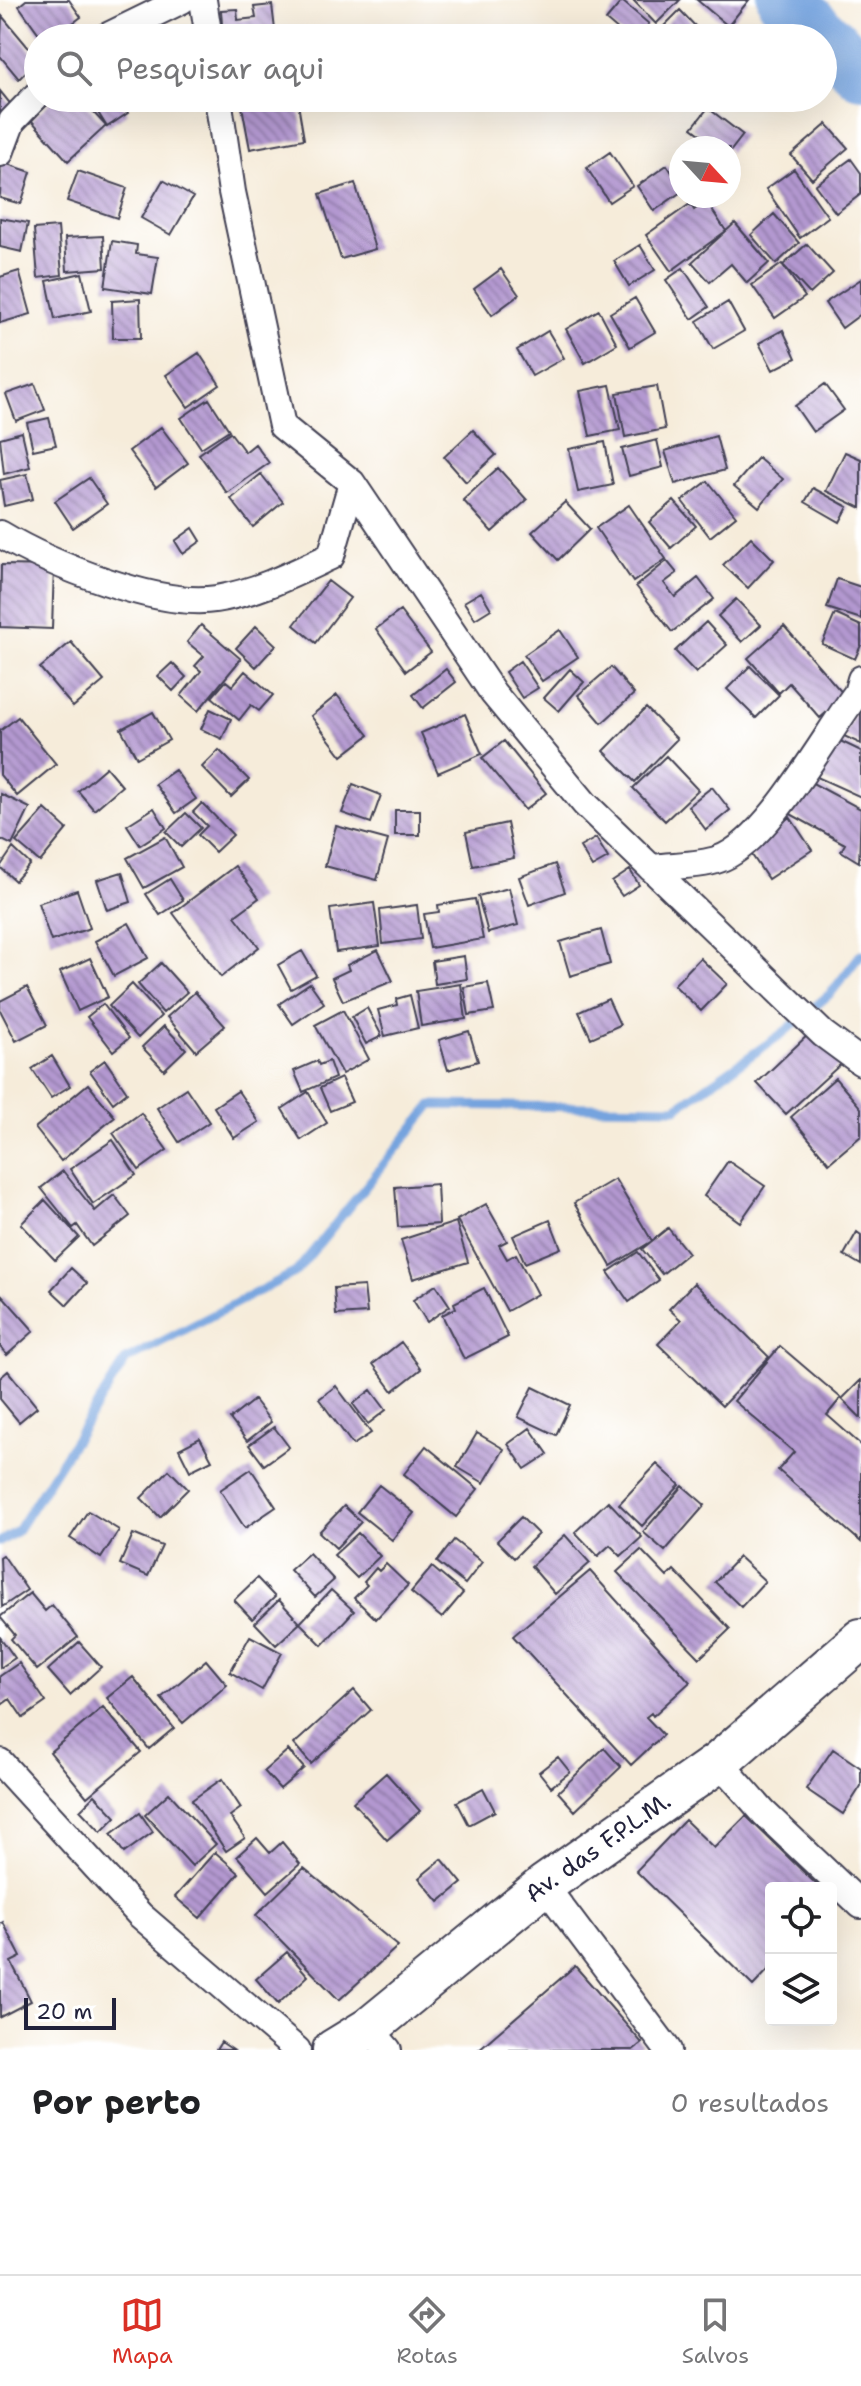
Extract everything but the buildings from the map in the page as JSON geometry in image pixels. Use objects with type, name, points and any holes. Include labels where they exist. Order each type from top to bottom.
[{"type":"main road","name":"Av. das F.P.L.M.","points":[[333,2050],[379,2039],[544,1885],[719,1762],[861,1639]]},
{"type":"street","points":[[133,24],[182,0]]},
{"type":"street","points":[[203,0],[207,24]]},
{"type":"street","points":[[0,153],[12,121],[24,109]]},
{"type":"street","points":[[220,112],[232,192],[282,426],[352,483],[493,693],[585,804],[750,960],[823,1034],[861,1062]]},
{"type":"street","points":[[0,534],[67,568],[140,592],[213,599],[270,586],[331,556],[352,483]]},
{"type":"street","points":[[651,868],[720,859],[751,838],[796,783],[857,693],[861,679]]},
{"type":"street","points":[[0,1762],[140,1915],[297,2050]]},
{"type":"street","points":[[719,1762],[764,1813],[861,1905]]},
{"type":"street","points":[[544,1885],[668,2050]]},
{"type":"waterway","points":[[785,0],[811,24]]},
{"type":"waterway","points":[[837,49],[861,71]]},
{"type":"waterway","points":[[0,1542],[17,1531],[126,1360],[296,1272],[432,1105],[676,1108],[783,1033],[831,993],[861,954]]}]
